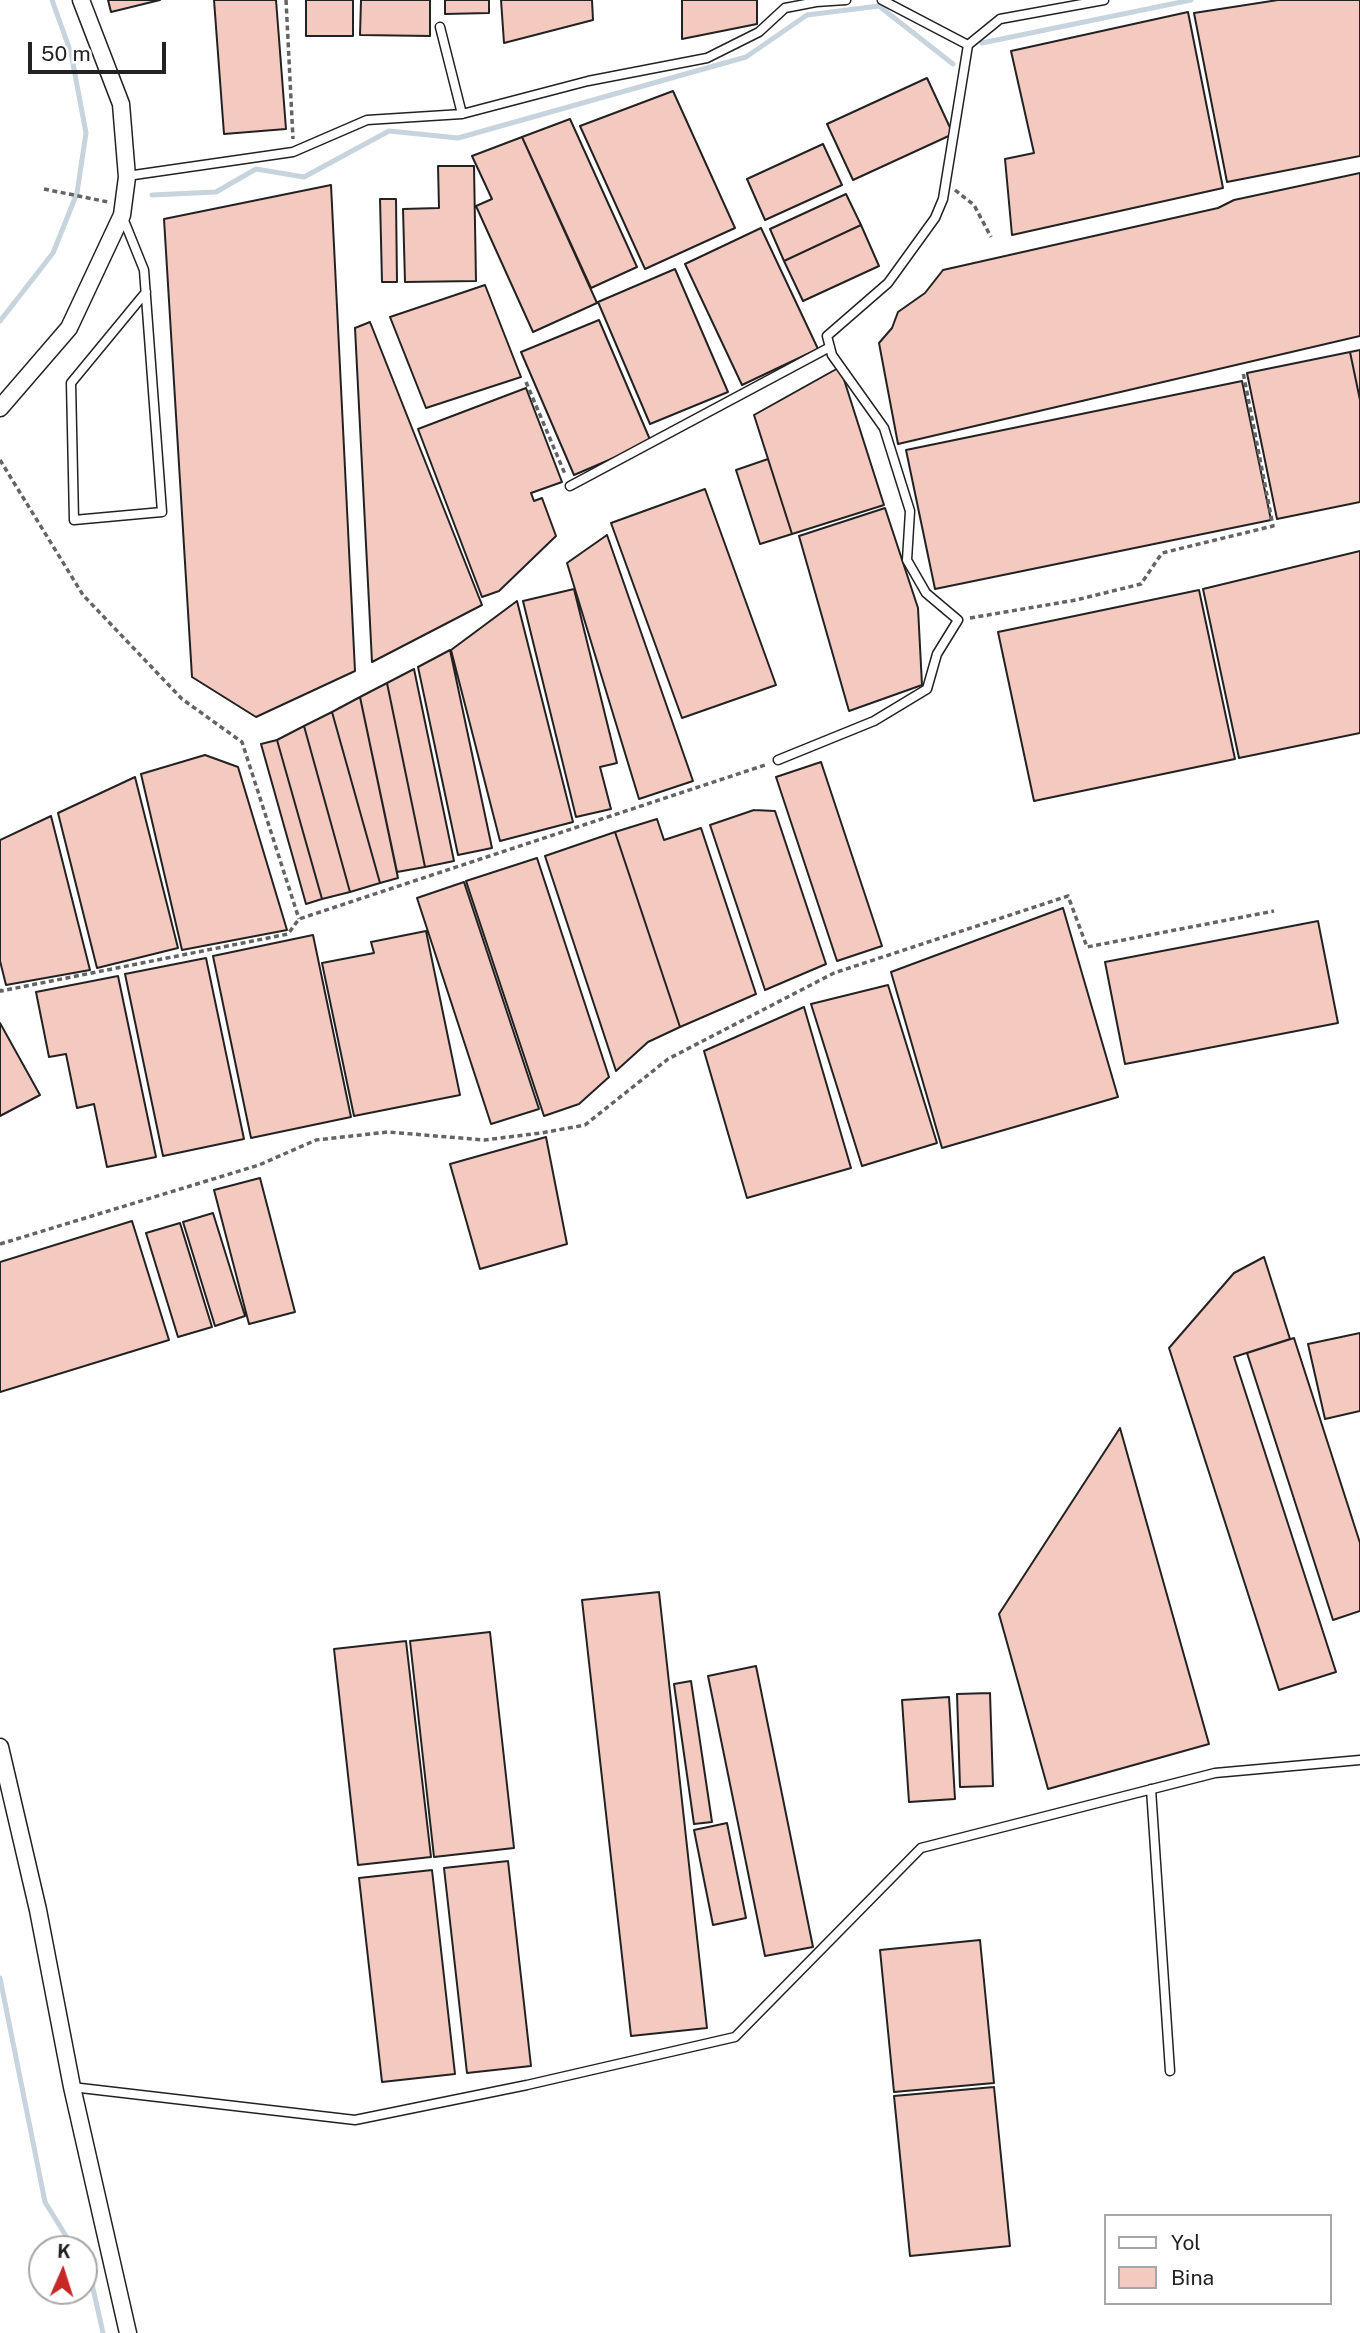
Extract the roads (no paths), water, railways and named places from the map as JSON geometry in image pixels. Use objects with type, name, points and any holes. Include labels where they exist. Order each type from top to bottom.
[{"type":"street","points":[[0,408],[69,328],[122,215],[127,177],[121,104],[81,0]]},
{"type":"street","points":[[0,1746],[38,1910],[72,2087],[128,2333]]},
{"type":"lane","points":[[127,177],[293,152],[367,120],[462,114],[588,81],[707,58],[759,32],[785,8],[846,0]]},
{"type":"lane","points":[[882,0],[968,46]]},
{"type":"lane","points":[[778,760],[874,721],[927,689],[937,654],[958,620],[926,593],[907,560],[910,511],[884,428],[832,355],[827,336],[888,283],[935,218],[943,199],[968,46],[1000,19],[1104,0]]},
{"type":"lane","points":[[440,27],[462,114]]},
{"type":"lane","points":[[122,215],[144,270],[146,292],[162,512],[74,520],[71,383],[146,292]]},
{"type":"lane","points":[[570,486],[830,347]]},
{"type":"lane","points":[[72,2087],[355,2120],[735,2038],[922,1848],[1214,1773],[1360,1760]]},
{"type":"lane","points":[[1151,1790],[1170,2071]]},
{"type":"waterway","points":[[0,321],[53,253],[77,193],[86,133],[71,53],[52,0]]},
{"type":"waterway","points":[[982,43],[1191,0]]},
{"type":"waterway","points":[[152,195],[216,192],[256,169],[304,177],[389,131],[458,138],[746,57],[807,15],[879,6],[953,64]]},
{"type":"waterway","points":[[0,1978],[45,2202],[65,2235]]},
{"type":"waterway","points":[[97,2305],[103,2333]]}]
